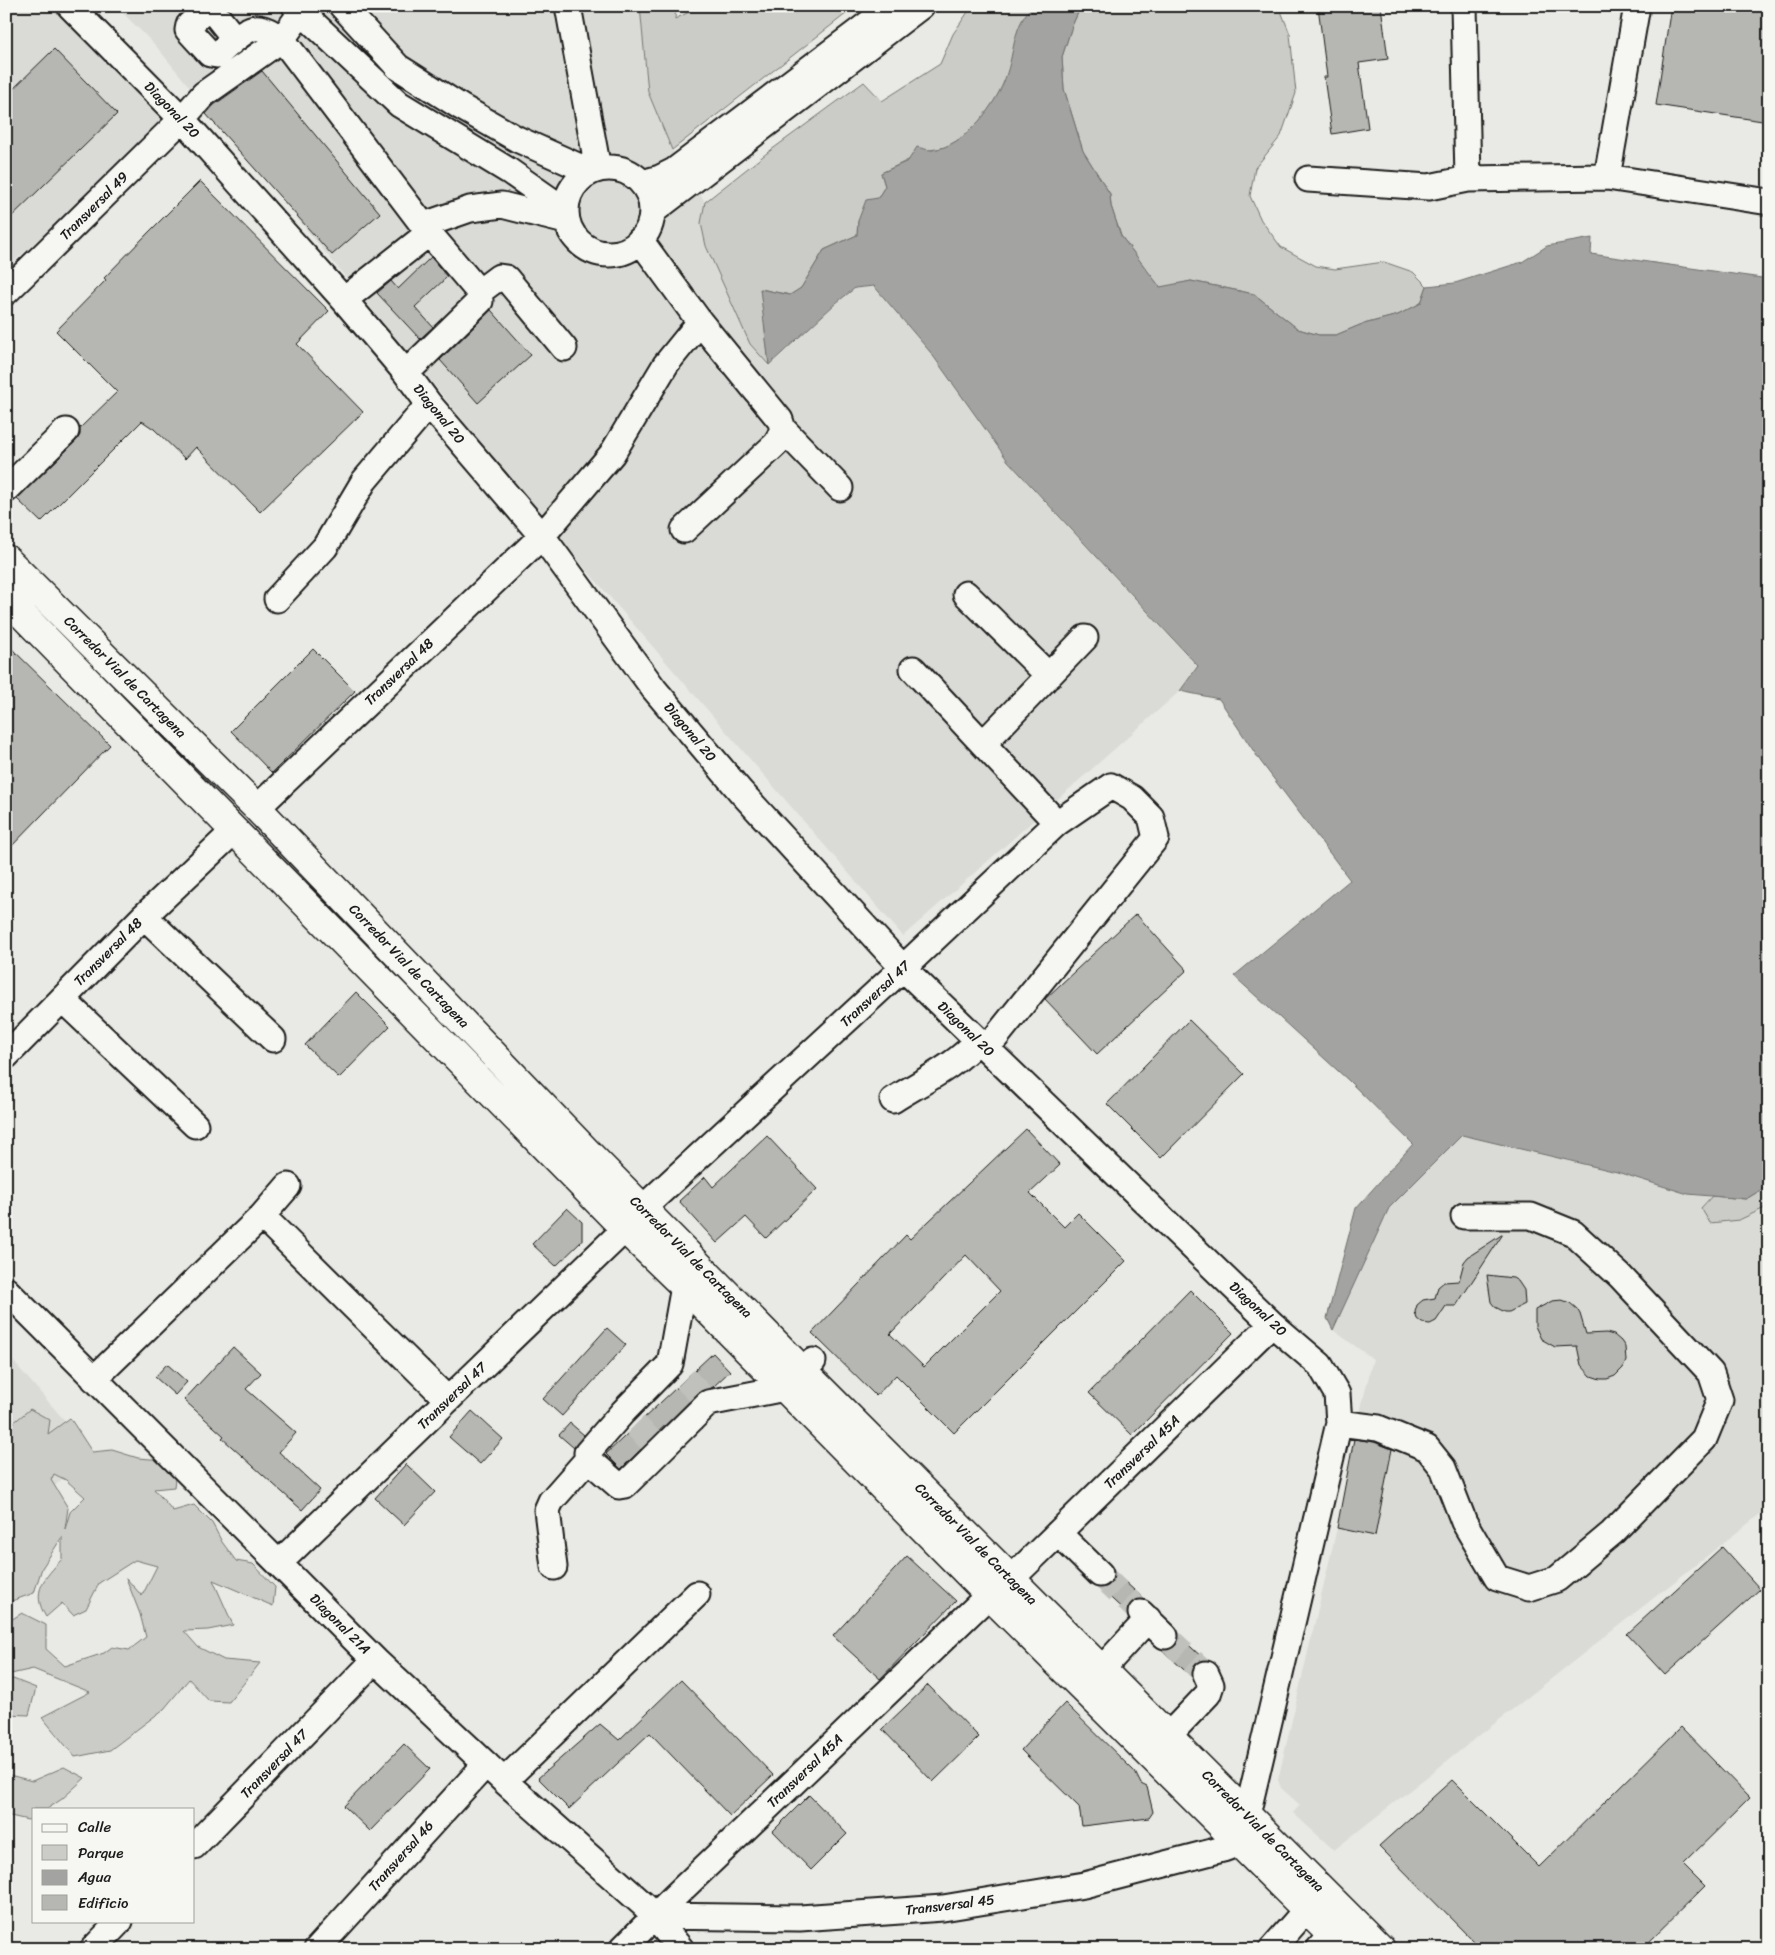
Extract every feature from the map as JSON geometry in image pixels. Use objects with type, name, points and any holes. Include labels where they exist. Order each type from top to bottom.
[{"type":"main road","name":"Corredor Vial de Cartagena","points":[[6,559],[257,808],[643,1208],[1000,1587],[1093,1679],[1240,1843],[1306,1910],[1332,1944]]},
{"type":"main road","name":"Corredor Vial de Cartagena","points":[[6,598],[625,1229],[684,1286],[800,1373]]},
{"type":"main road","name":"Corredor Vial de Cartagena","points":[[1093,1679],[1168,1736],[1381,1949]]},
{"type":"street","points":[[342,6],[398,66],[461,107],[517,139],[594,170],[615,168],[625,171],[642,183],[647,192],[652,212]]},
{"type":"street","points":[[568,6],[594,170]]},
{"type":"street","points":[[594,170],[576,184],[570,192],[566,216],[574,238],[581,244],[597,253],[616,254],[625,251],[640,240],[648,227],[652,212],[680,179],[892,6]]},
{"type":"street","points":[[642,183],[660,178],[680,179],[921,6]]},
{"type":"street","points":[[1464,6],[1468,179]]},
{"type":"street","points":[[1607,177],[1637,6]]},
{"type":"street","name":"Diagonal 20","points":[[75,8],[182,119],[344,300],[406,373],[429,404],[542,536],[654,689],[741,792],[903,968],[1272,1324],[1320,1365],[1337,1394],[1339,1423],[1247,1815]]},
{"type":"street","points":[[298,10],[399,104],[510,171],[566,216]]},
{"type":"street","name":"Transversal 49","points":[[6,292],[182,119],[204,94],[282,39],[298,10]]},
{"type":"street","points":[[234,39],[250,30],[260,28],[282,39],[426,229],[479,292],[480,301],[406,373]]},
{"type":"street","points":[[1308,179],[1429,187],[1468,179],[1607,177],[1769,202]]},
{"type":"street","points":[[344,300],[426,229],[470,208],[502,205],[566,216]]},
{"type":"street","points":[[640,240],[700,322],[780,420],[783,430],[840,488]]},
{"type":"street","points":[[479,292],[499,277],[506,278],[564,348]]},
{"type":"street","name":"Transversal 48","points":[[257,808],[542,536],[612,454],[666,364],[700,322]]},
{"type":"street","points":[[277,599],[326,547],[364,481],[429,404]]},
{"type":"street","points":[[684,530],[777,443],[783,430]]},
{"type":"street","points":[[6,490],[66,431]]},
{"type":"street","points":[[966,594],[1049,676]]},
{"type":"street","points":[[983,744],[1085,638]]},
{"type":"street","points":[[913,669],[1057,823]]},
{"type":"street","name":"Transversal 47","points":[[643,1208],[1057,823],[1111,786],[1132,798],[1151,817],[1156,838],[996,1037],[982,1044]]},
{"type":"street","name":"Transversal 48","points":[[6,1056],[144,916],[234,831]]},
{"type":"street","points":[[144,916],[273,1039]]},
{"type":"street","points":[[62,999],[195,1126]]},
{"type":"street","points":[[893,1100],[970,1049],[982,1044]]},
{"type":"street","points":[[94,1379],[262,1216],[288,1186]]},
{"type":"street","points":[[262,1216],[448,1400]]},
{"type":"street","points":[[1339,1423],[1378,1428],[1427,1448],[1442,1468],[1464,1522],[1497,1578],[1529,1588],[1556,1579],[1612,1533],[1704,1439],[1720,1400],[1711,1373],[1620,1276],[1573,1233],[1531,1216],[1464,1216]]},
{"type":"street","name":"Transversal 47","points":[[279,1563],[625,1229]]},
{"type":"street","points":[[684,1286],[678,1372],[629,1419],[587,1453],[588,1459],[619,1486],[626,1484],[657,1448],[706,1400],[800,1373]]},
{"type":"street","name":"Diagonal 21A","points":[[6,1290],[375,1660],[504,1781],[655,1916],[682,1949]]},
{"type":"street","name":"Transversal 45A","points":[[622,1949],[1058,1533],[1272,1324]]},
{"type":"street","points":[[554,1567],[547,1510],[550,1501],[588,1459]]},
{"type":"street","points":[[1058,1533],[1100,1574]]},
{"type":"street","points":[[504,1781],[697,1594]]},
{"type":"street","points":[[1093,1679],[1152,1622]]},
{"type":"street","name":"Transversal 47","points":[[195,1845],[375,1660]]},
{"type":"street","points":[[1168,1736],[1208,1694],[1211,1685],[1206,1674]]},
{"type":"street","name":"Transversal 46","points":[[317,1949],[486,1764]]},
{"type":"street","name":"Transversal 45","points":[[655,1916],[800,1918],[943,1908],[1084,1885],[1240,1843]]},
{"type":"street","points":[[1272,1949],[1306,1910]]},
{"type":"street","points":[[93,1949],[119,1922]]},
{"type":"shaded area","points":[[6,6],[71,6],[172,115],[6,269]]},
{"type":"shaded area","points":[[116,6],[640,6],[648,92],[672,150],[705,202],[701,223],[706,246],[750,344],[770,365],[836,303],[855,288],[874,286],[931,353],[1008,462],[1198,667],[1180,691],[903,936],[571,552],[156,46]]},
{"type":"shaded area","points":[[1462,1135],[1617,1172],[1688,1194],[1712,1196],[1701,1208],[1739,1220],[1769,1206],[1769,1507],[1334,1850],[1293,1813],[1300,1805],[1281,1788],[1278,1780],[1337,1528],[1355,1433],[1373,1359],[1333,1330],[1389,1208]]},
{"type":"shaded area","points":[[6,1353],[92,1452],[6,1530]]},
{"type":"green space","points":[[640,6],[676,6],[675,19],[693,10],[694,6],[856,6],[672,150],[648,92]]},
{"type":"green space","points":[[972,6],[1033,6],[1022,21],[1016,37],[1008,73],[998,95],[974,126],[955,142],[943,148],[930,150],[881,173],[885,186],[878,198],[858,221],[857,235],[824,250],[801,288],[790,295],[761,289],[769,365],[750,344],[706,246],[701,223],[705,202],[767,153],[864,82],[882,101],[940,64],[953,34]]},
{"type":"green space","points":[[1081,6],[1279,6],[1290,34],[1296,93],[1281,136],[1255,168],[1250,196],[1261,220],[1281,247],[1316,266],[1335,269],[1384,262],[1413,272],[1427,286],[1421,303],[1398,315],[1360,325],[1336,335],[1319,335],[1298,329],[1254,294],[1191,281],[1160,288],[1121,236],[1111,206],[1110,194],[1083,151],[1064,89],[1062,57]]},
{"type":"green space","points":[[1769,1185],[1769,1206],[1739,1220],[1710,1223],[1701,1208],[1712,1196],[1746,1199]]},
{"type":"green space","points":[[30,1409],[50,1420],[48,1434],[70,1418],[92,1452],[112,1450],[138,1458],[163,1460],[176,1470],[174,1487],[154,1489],[173,1511],[194,1505],[212,1523],[222,1542],[236,1561],[253,1564],[275,1587],[273,1606],[213,1580],[233,1625],[208,1630],[184,1631],[198,1647],[224,1660],[260,1663],[229,1702],[209,1701],[189,1679],[164,1709],[110,1750],[75,1757],[42,1717],[90,1692],[33,1669],[11,1674],[6,1670],[6,1623],[22,1613],[46,1625],[46,1649],[65,1666],[104,1653],[112,1647],[129,1650],[146,1637],[140,1614],[126,1578],[142,1596],[157,1566],[135,1560],[99,1583],[86,1609],[73,1615],[62,1603],[46,1617],[39,1600],[40,1592],[45,1579],[62,1559],[62,1537],[42,1568],[34,1593],[6,1603],[6,1424],[12,1424]],"holes":[[[54,1474],[66,1480],[85,1497],[70,1512],[65,1529],[68,1508],[51,1480]]]},
{"type":"green space","points":[[6,1678],[36,1688],[29,1715],[6,1714]]},
{"type":"green space","points":[[64,1767],[85,1778],[62,1799],[48,1808],[32,1808],[32,1818],[28,1820],[6,1815],[6,1774],[32,1781]]},
{"type":"water","points":[[1033,6],[1081,6],[1062,57],[1064,89],[1083,151],[1110,194],[1111,206],[1121,236],[1160,287],[1191,281],[1254,294],[1298,329],[1319,335],[1336,335],[1360,325],[1398,315],[1421,303],[1427,286],[1455,283],[1522,262],[1547,246],[1592,238],[1591,254],[1769,279],[1769,1185],[1746,1199],[1688,1194],[1617,1172],[1462,1135],[1389,1208],[1333,1330],[1327,1318],[1356,1208],[1413,1144],[1348,1080],[1234,976],[1350,880],[1261,762],[1219,699],[1180,691],[1198,666],[1008,461],[931,353],[874,286],[855,288],[769,365],[760,289],[790,295],[801,288],[824,250],[857,235],[858,221],[866,200],[878,198],[885,186],[881,173],[908,161],[917,147],[932,150],[956,141],[978,122],[988,110],[1003,85],[1018,29],[1026,13]]},
{"type":"building","points":[[1318,6],[1381,6],[1388,59],[1359,63],[1368,128],[1332,134],[1324,77],[1327,77]]},
{"type":"building","points":[[1671,6],[1769,6],[1769,122],[1656,105]]},
{"type":"building","points":[[54,49],[117,114],[6,222],[6,96]]},
{"type":"building","points":[[262,71],[380,213],[332,255],[206,114],[214,105]]},
{"type":"building","points":[[200,181],[329,311],[297,344],[363,412],[260,512],[196,447],[185,459],[154,429],[142,421],[41,522],[17,499],[76,441],[80,435],[80,428],[117,392],[56,331],[106,280],[104,278]]},
{"type":"building","points":[[431,257],[447,277],[415,307],[433,327],[420,339],[377,293],[391,281],[398,289]]},
{"type":"building","points":[[491,310],[531,355],[478,403],[440,360]]},
{"type":"building","points":[[6,643],[110,745],[6,852]]},
{"type":"building","points":[[313,649],[355,691],[272,773],[231,731]]},
{"type":"building","points":[[1136,914],[1187,970],[1097,1054],[1045,999]]},
{"type":"building","points":[[356,992],[390,1026],[339,1078],[305,1045]]},
{"type":"building","points":[[1189,1020],[1244,1074],[1161,1158],[1107,1104]]},
{"type":"building","points":[[1026,1129],[1060,1165],[1030,1193],[1064,1227],[1078,1213],[1126,1261],[954,1433],[896,1375],[876,1396],[812,1333],[906,1235],[910,1239]],"holes":[[[966,1255],[1000,1291],[924,1367],[890,1334]]]},
{"type":"building","points":[[767,1136],[817,1189],[766,1238],[746,1217],[717,1243],[679,1201],[705,1177],[713,1187]]},
{"type":"building","points":[[567,1208],[582,1222],[582,1241],[556,1266],[532,1244]]},
{"type":"building","points":[[1503,1234],[1456,1306],[1446,1306],[1436,1321],[1430,1324],[1422,1323],[1417,1319],[1415,1312],[1417,1305],[1423,1300],[1435,1298],[1438,1287],[1444,1282],[1459,1281],[1464,1262],[1468,1257]]},
{"type":"building","points":[[1487,1275],[1513,1278],[1518,1281],[1524,1290],[1525,1304],[1509,1312],[1495,1307],[1491,1302]]},
{"type":"building","points":[[1190,1290],[1233,1333],[1132,1435],[1089,1393]]},
{"type":"building","points":[[1562,1300],[1570,1303],[1577,1309],[1586,1334],[1606,1333],[1614,1335],[1621,1341],[1625,1347],[1626,1361],[1623,1368],[1615,1376],[1600,1379],[1591,1376],[1581,1365],[1577,1346],[1555,1347],[1541,1339],[1535,1326],[1535,1310],[1552,1301]]},
{"type":"building","points":[[607,1328],[626,1345],[562,1416],[543,1399]]},
{"type":"building","points":[[233,1347],[261,1373],[246,1389],[296,1433],[279,1452],[320,1490],[302,1510],[222,1438],[224,1436],[184,1400]]},
{"type":"building","points":[[713,1353],[730,1371],[713,1387],[698,1393],[621,1469],[606,1454]]},
{"type":"building","points":[[167,1364],[187,1382],[175,1395],[155,1377]]},
{"type":"building","points":[[472,1411],[503,1439],[480,1464],[449,1437]]},
{"type":"building","points":[[570,1423],[584,1435],[574,1448],[559,1435]]},
{"type":"building","points":[[1354,1439],[1374,1442],[1392,1449],[1375,1536],[1337,1528]]},
{"type":"building","points":[[406,1464],[435,1492],[404,1525],[375,1498]]},
{"type":"building","points":[[1722,1547],[1760,1589],[1665,1675],[1627,1634]]},
{"type":"building","points":[[907,1556],[956,1601],[880,1679],[833,1636]]},
{"type":"building","points":[[1114,1572],[1144,1599],[1137,1599],[1131,1603],[1127,1613],[1100,1588],[1111,1584]]},
{"type":"building","points":[[1179,1636],[1205,1660],[1195,1665],[1192,1677],[1162,1650],[1169,1650],[1175,1646]]},
{"type":"building","points":[[681,1680],[773,1775],[730,1816],[650,1733],[569,1809],[538,1778],[600,1724],[619,1740]]},
{"type":"building","points":[[928,1685],[979,1737],[933,1782],[882,1729]]},
{"type":"building","points":[[1065,1703],[1135,1772],[1141,1784],[1147,1787],[1153,1812],[1149,1818],[1082,1826],[1079,1807],[1021,1750]]},
{"type":"building","points":[[1681,1727],[1750,1798],[1683,1864],[1705,1886],[1641,1949],[1481,1949],[1379,1846],[1452,1780],[1539,1867]]},
{"type":"building","points":[[404,1744],[430,1769],[370,1831],[344,1806]]},
{"type":"building","points":[[809,1795],[847,1834],[811,1870],[773,1831]]},
{"type":"tunnel","points":[[685,1379],[703,1397]]},
{"type":"tunnel","points":[[635,1425],[654,1444]]},
{"type":"tunnel","points":[[1100,1574],[1141,1613]]},
{"type":"tunnel","points":[[1165,1636],[1206,1674]]}]
